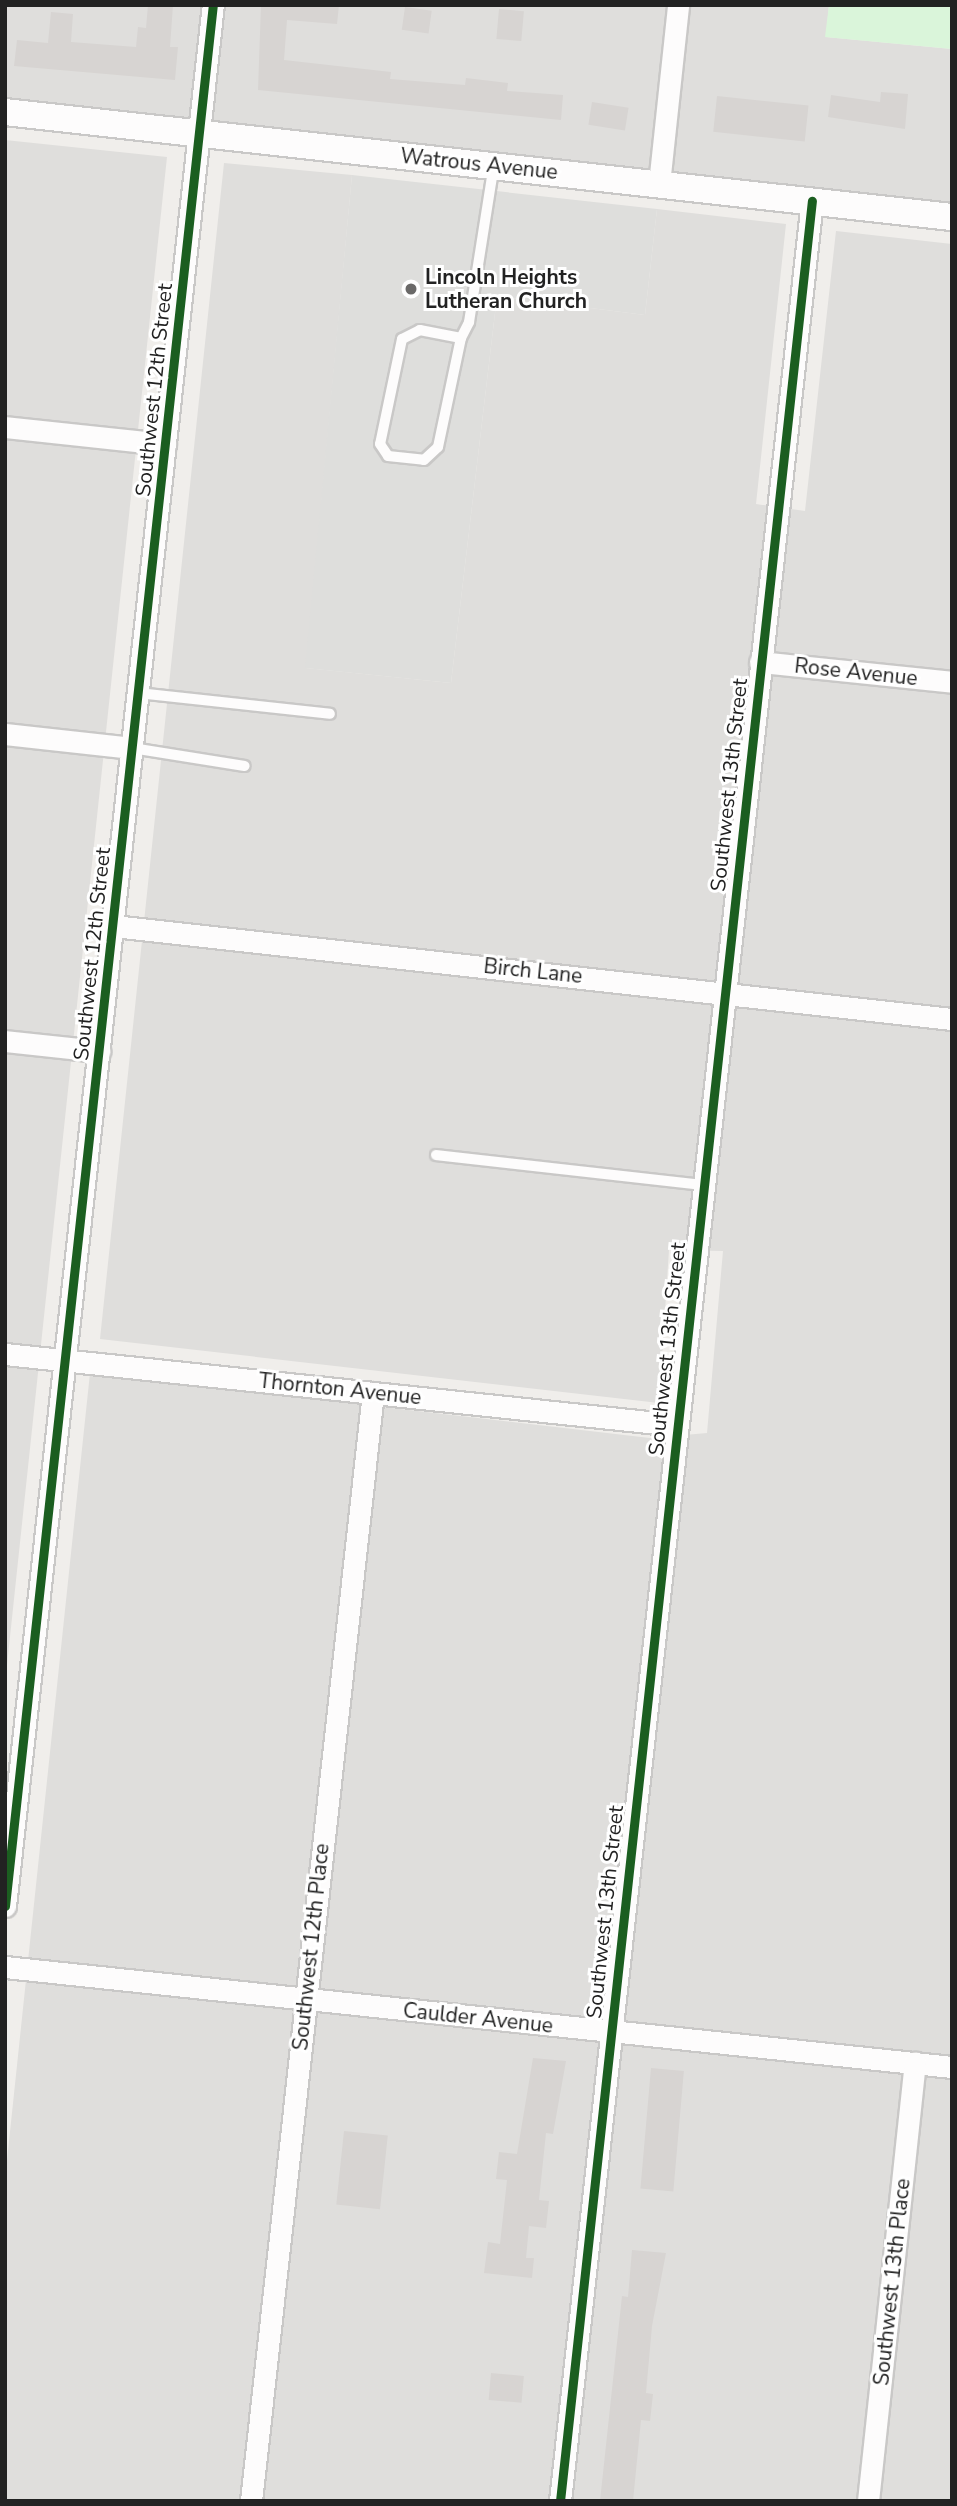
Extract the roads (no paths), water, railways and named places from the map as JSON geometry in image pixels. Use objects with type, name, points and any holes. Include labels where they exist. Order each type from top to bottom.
[{"type":"street","name":"Southwest 12th Street","points":[[5,1906],[15,1725],[65,1360],[213,5]]},
{"type":"street","points":[[659,184],[678,5]]},
{"type":"street","name":"Watrous Avenue","points":[[5,112],[952,217]]},
{"type":"street","name":"Southwest 13th Street","points":[[560,2501],[702,1185],[812,201]]},
{"type":"street","points":[[5,427],[165,444]]},
{"type":"street","name":"Rose Avenue","points":[[760,662],[952,682]]},
{"type":"street","points":[[5,734],[132,748]]},
{"type":"street","name":"Birch Lane","points":[[113,926],[952,1018]]},
{"type":"street","points":[[5,1041],[99,1051]]},
{"type":"street","name":"Thornton Avenue","points":[[5,1353],[676,1425]]},
{"type":"street","name":"Southwest 12th Place","points":[[251,2501],[304,1999],[373,1393]]},
{"type":"street","name":"Caulder Avenue","points":[[5,1967],[952,2067]]},
{"type":"street","name":"Southwest 13th Place","points":[[868,2501],[915,2063]]},
{"type":"lane","points":[[461,338],[419,330],[402,339],[380,444],[388,456],[424,460],[433,455],[461,338],[469,322],[494,166]]},
{"type":"lane","points":[[138,693],[330,714]]},
{"type":"lane","points":[[132,748],[245,766]]},
{"type":"lane","points":[[436,1155],[702,1185]]},
{"type":"place","name":"Lincoln Heights Lutheran Church","points":[[411,289]]}]
